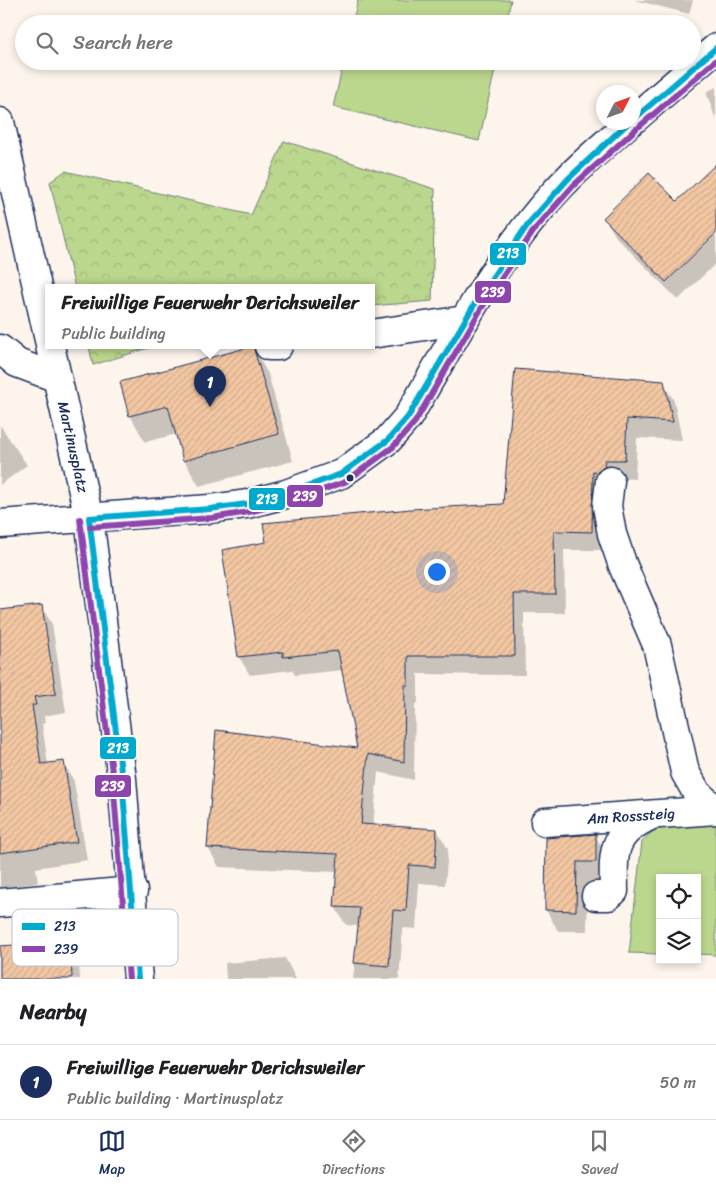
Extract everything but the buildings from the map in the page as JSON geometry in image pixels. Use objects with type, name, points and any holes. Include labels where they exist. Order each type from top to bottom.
[{"type":"street","points":[[701,61],[716,48]]},
{"type":"street","points":[[641,113],[691,70]]},
{"type":"street","points":[[0,122],[45,322]]},
{"type":"street","points":[[0,524],[247,504],[286,494],[341,474],[388,440],[408,417],[465,320],[512,246],[550,198],[595,152],[621,130]]},
{"type":"street","points":[[375,333],[465,320]]},
{"type":"street","points":[[0,349],[17,363],[58,378]]},
{"type":"street","name":"Martinusplatz","points":[[51,349],[89,518],[122,779],[134,909]]},
{"type":"street","points":[[610,481],[607,506],[612,534],[623,566],[657,645],[685,772],[697,794],[716,810]]},
{"type":"street","name":"Am Rosssteig","points":[[545,822],[716,810]]},
{"type":"street","points":[[596,896],[608,896],[614,891],[617,845],[622,834],[632,824],[653,814]]},
{"type":"street","points":[[0,902],[133,891]]},
{"type":"street","name":"Martinusplatz","points":[[137,966],[138,979]]},
{"type":"green space","points":[[358,0],[511,0],[508,15],[354,15]]},
{"type":"green space","points":[[342,70],[495,70],[479,141],[333,107]]},
{"type":"green space","points":[[284,141],[435,189],[432,301],[375,306],[375,284],[74,284],[50,182],[65,171],[251,215]]},
{"type":"green space","points":[[90,349],[145,349],[93,365]]},
{"type":"green space","points":[[716,819],[716,955],[701,954],[701,874],[656,874],[656,954],[629,953],[642,842],[658,828],[676,821]]},
{"type":"transit line","name":"213","points":[[701,61],[716,48]]},
{"type":"transit line","name":"239","points":[[641,125],[716,60]]},
{"type":"transit line","name":"213","points":[[641,113],[691,70]]},
{"type":"transit line","name":"213","points":[[89,518],[210,509],[247,504],[286,494],[341,474],[388,440],[408,417],[474,305],[528,224],[568,179],[620,130]]},
{"type":"transit line","name":"239","points":[[90,527],[211,518],[249,512],[288,502],[345,482],[393,447],[415,422],[481,309],[535,229],[574,185],[635,130]]},
{"type":"transit line","name":"213","points":[[89,518],[122,779],[132,909]]},
{"type":"transit line","name":"239","points":[[80,519],[113,780],[123,909]]},
{"type":"transit line","name":"239","points":[[128,966],[129,979]]},
{"type":"transit line","name":"213","points":[[137,966],[138,979]]},
{"type":"place","name":"Freiwillige Feuerwehr Derichsweiler","points":[[210,407]]}]
